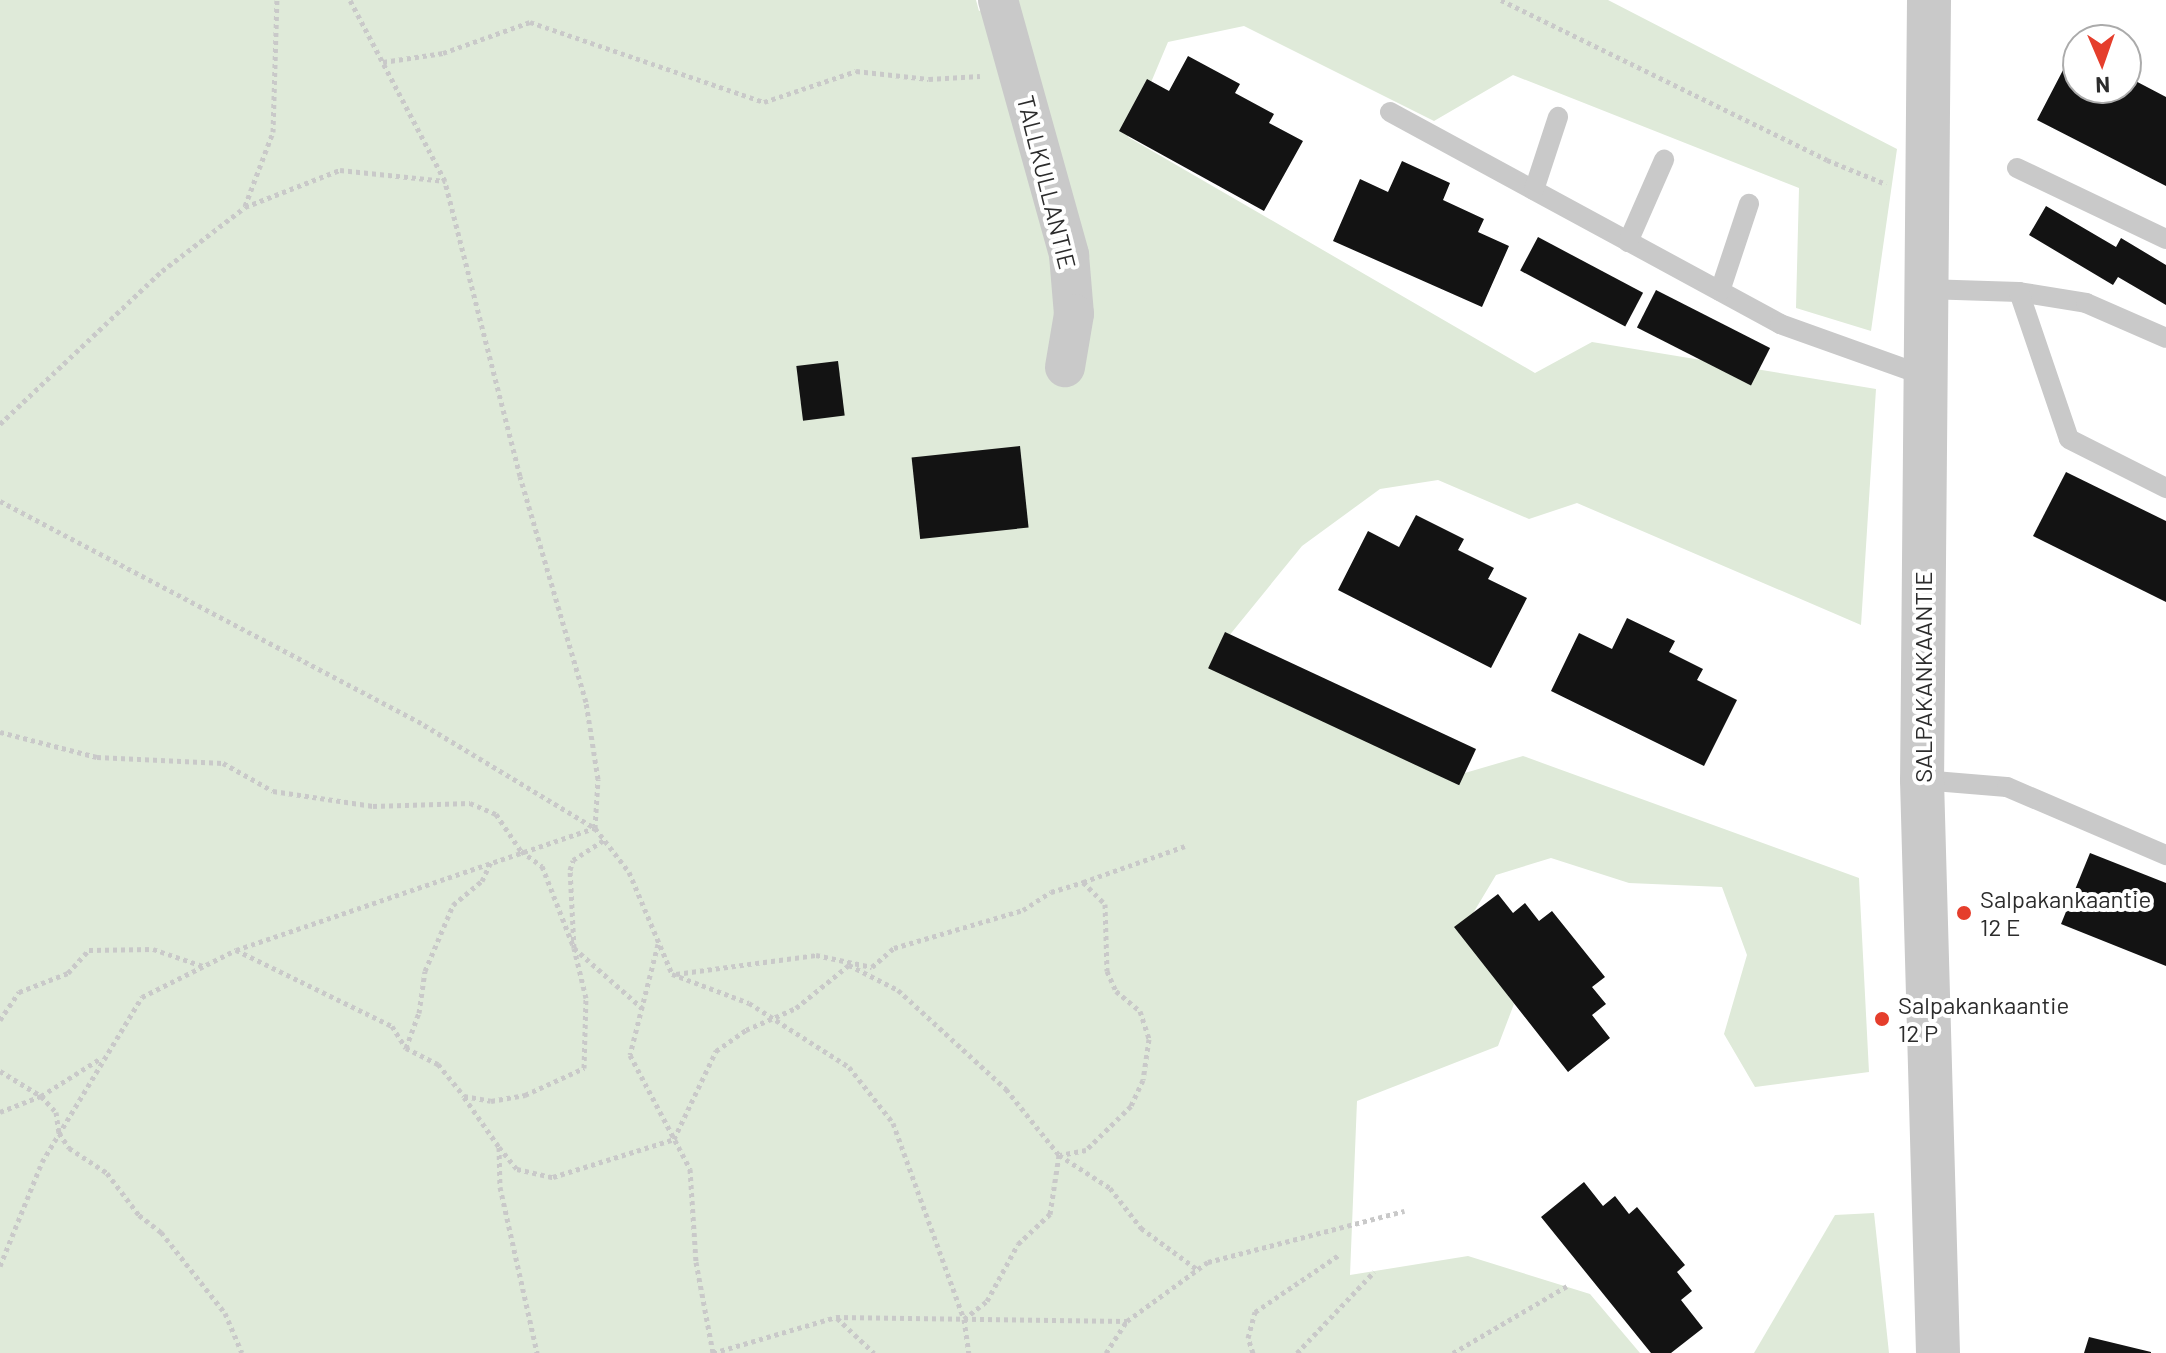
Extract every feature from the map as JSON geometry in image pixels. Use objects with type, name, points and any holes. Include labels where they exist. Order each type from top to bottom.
[{"type":"street","name":"TALLKULLANTIE","points":[[998,0],[1069,255],[1074,314],[1065,367]]},
{"type":"street","name":"SALPAKANKAANTIE","points":[[1929,0],[1922,780],[1938,1353]]},
{"type":"lane","points":[[1390,112],[1780,324],[1925,376]]},
{"type":"lane","points":[[1534,190],[1558,117]]},
{"type":"lane","points":[[1628,242],[1664,160]]},
{"type":"lane","points":[[2017,168],[2166,239]]},
{"type":"lane","points":[[1720,291],[1749,204]]},
{"type":"lane","points":[[1925,289],[2019,292],[2086,303],[2166,338]]},
{"type":"lane","points":[[2019,292],[2069,439],[2166,488]]},
{"type":"lane","points":[[1922,780],[2007,787],[2166,855]]},
{"type":"path","points":[[245,207],[273,132],[277,0]]},
{"type":"path","points":[[350,0],[445,181],[520,476],[586,702],[598,779],[595,828]]},
{"type":"path","points":[[1501,0],[1827,160],[1898,189]]},
{"type":"path","points":[[383,62],[443,53],[530,22],[764,102],[856,71],[929,79],[1019,73]]},
{"type":"path","points":[[0,424],[162,271],[245,207],[340,170],[445,181]]},
{"type":"path","points":[[0,501],[424,725],[595,828],[629,872],[672,974],[749,1003],[849,1067],[893,1123],[964,1319],[969,1353]]},
{"type":"path","points":[[0,732],[97,757],[223,763],[273,791],[373,806],[470,803],[496,814],[521,851],[542,866],[574,948],[586,998],[584,1068],[525,1095],[491,1101],[464,1096]]},
{"type":"path","points":[[0,1266],[59,1133],[142,997],[236,950],[595,828]]},
{"type":"path","points":[[605,839],[573,860],[570,870],[574,948],[642,1008]]},
{"type":"path","points":[[236,950],[355,1005],[392,1026],[406,1048],[438,1064],[517,1169],[553,1177],[674,1139],[716,1051],[746,1030],[774,1020],[849,965],[872,967],[894,948],[1023,910],[1051,892],[1185,846]]},
{"type":"path","points":[[406,1048],[419,1013],[425,971],[453,905],[482,881],[492,861]]},
{"type":"path","points":[[1059,1155],[1086,1150],[1131,1106],[1143,1080],[1149,1039],[1140,1011],[1116,991],[1107,971],[1105,904],[1083,882]]},
{"type":"path","points":[[659,943],[630,1055],[690,1169],[696,1262],[713,1353],[836,1317],[1127,1321]]},
{"type":"path","points":[[0,1020],[19,992],[68,973],[89,950],[153,949],[204,967]]},
{"type":"path","points":[[672,974],[816,955],[849,965],[898,990],[1006,1089],[1059,1155],[1110,1188],[1141,1228],[1198,1270]]},
{"type":"path","points":[[0,1112],[41,1096],[103,1057]]},
{"type":"path","points":[[0,1071],[41,1096],[56,1112],[59,1133],[69,1148],[107,1173],[139,1215],[161,1232],[214,1297],[242,1353]]},
{"type":"path","points":[[499,1147],[500,1187],[537,1353]]},
{"type":"path","points":[[964,1319],[987,1301],[1018,1244],[1050,1214],[1059,1155]]},
{"type":"path","points":[[1106,1353],[1127,1321],[1208,1262],[1404,1211]]},
{"type":"path","points":[[1253,1353],[1248,1338],[1255,1312],[1339,1255]]},
{"type":"path","points":[[1297,1353],[1374,1272]]},
{"type":"path","points":[[1453,1353],[1497,1323],[1567,1286]]},
{"type":"path","points":[[836,1317],[874,1353]]},
{"type":"green space","points":[[0,0],[976,0],[979,11],[1001,0],[1608,0],[1897,149],[1871,331],[1796,308],[1799,188],[1513,75],[1434,121],[1244,26],[1168,42],[1128,137],[1535,373],[1592,342],[1876,389],[1861,625],[1577,503],[1529,519],[1438,480],[1380,489],[1302,546],[1215,653],[1458,775],[1523,756],[1859,878],[1869,1072],[1755,1087],[1724,1034],[1747,955],[1722,887],[1629,883],[1551,858],[1496,875],[1463,930],[1514,1004],[1498,1046],[1357,1101],[1350,1275],[1468,1256],[1590,1294],[1640,1353],[0,1353]]},
{"type":"green space","points":[[1874,1213],[1889,1353],[1754,1353],[1835,1215]]},
{"type":"building","points":[[1188,56],[1240,84],[1235,93],[1274,114],[1269,123],[1303,141],[1264,211],[1119,131],[1147,79],[1169,91]]},
{"type":"building","points":[[2062,72],[2062,104],[2142,104],[2142,84],[2166,97],[2166,186],[2037,120]]},
{"type":"building","points":[[1402,161],[1450,183],[1443,200],[1484,219],[1478,232],[1509,246],[1482,307],[1333,241],[1360,179],[1388,192]]},
{"type":"building","points":[[2046,206],[2116,247],[2121,238],[2166,265],[2166,305],[2118,277],[2113,285],[2029,235]]},
{"type":"building","points":[[1538,237],[1643,293],[1625,326],[1520,271]]},
{"type":"building","points":[[1656,290],[1770,348],[1751,386],[1637,327]]},
{"type":"building","points":[[838,361],[845,416],[803,421],[796,366]]},
{"type":"building","points":[[1020,446],[1029,528],[920,539],[912,457]]},
{"type":"building","points":[[2066,472],[2166,521],[2166,602],[2033,536]]},
{"type":"building","points":[[1416,515],[1464,539],[1458,550],[1494,568],[1488,579],[1527,598],[1491,668],[1338,590],[1368,531],[1399,547]]},
{"type":"building","points":[[1627,618],[1675,641],[1669,652],[1703,669],[1697,680],[1737,700],[1704,766],[1551,691],[1579,633],[1612,649]]},
{"type":"building","points":[[1225,632],[1476,749],[1459,785],[1208,668]]},
{"type":"building","points":[[2090,853],[2166,883],[2166,966],[2061,924]]},
{"type":"building","points":[[1498,894],[1513,913],[1525,903],[1539,921],[1552,911],[1605,977],[1592,987],[1606,1004],[1592,1015],[1610,1038],[1568,1072],[1454,927]]},
{"type":"building","points":[[1584,1182],[1603,1206],[1615,1196],[1629,1214],[1637,1207],[1685,1265],[1677,1272],[1692,1291],[1681,1300],[1703,1328],[1671,1353],[1651,1353],[1541,1217]]},
{"type":"building","points":[[2089,1337],[2151,1352],[2151,1353],[2084,1353]]},
{"type":"place","name":"Salpakankaantie 12 E","points":[[1964,913]]},
{"type":"place","name":"Salpakankaantie 12 P","points":[[1882,1019]]}]
